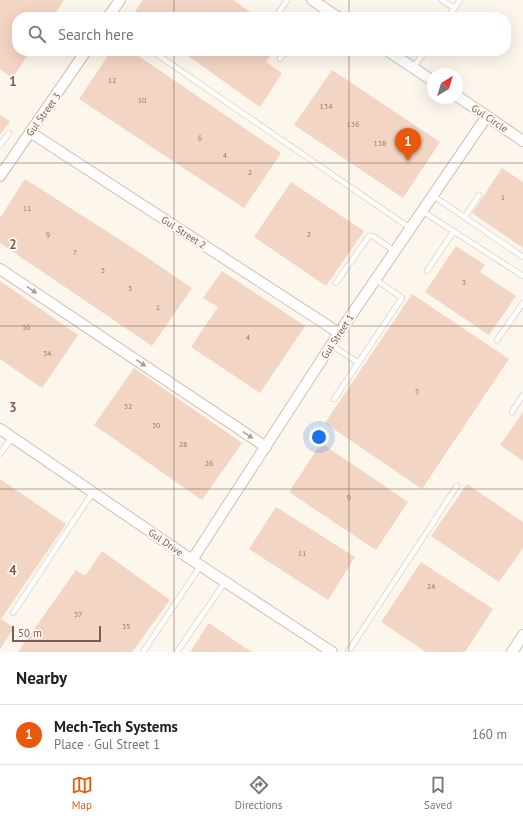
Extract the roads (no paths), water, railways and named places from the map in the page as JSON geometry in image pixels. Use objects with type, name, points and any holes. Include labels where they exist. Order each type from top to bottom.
[{"type":"street","points":[[112,12],[120,0]]},
{"type":"street","points":[[312,0],[330,12]]},
{"type":"street","name":"Gul Street 3","points":[[0,176],[83,56]]},
{"type":"street","points":[[395,56],[427,77]]},
{"type":"street","name":"Gul Circle","points":[[463,100],[523,141]]},
{"type":"street","name":"Gul Street 1","points":[[197,563],[266,447],[338,333],[487,116]]},
{"type":"street","name":"Gul Street 2","points":[[30,132],[338,333]]},
{"type":"street","points":[[0,269],[266,447]]},
{"type":"street","name":"Gul Drive","points":[[0,429],[197,563],[332,652]]},
{"type":"street","points":[[512,652],[523,635]]},
{"type":"lane","points":[[279,12],[287,0]]},
{"type":"lane","points":[[442,0],[454,8]]},
{"type":"lane","points":[[451,12],[460,0]]},
{"type":"lane","points":[[159,56],[410,228]]},
{"type":"lane","points":[[413,68],[421,56]]},
{"type":"lane","points":[[0,145],[9,133]]},
{"type":"lane","points":[[432,195],[523,257]]},
{"type":"lane","points":[[465,217],[479,195]]},
{"type":"lane","points":[[422,211],[523,276]]},
{"type":"lane","points":[[427,271],[454,231]]},
{"type":"lane","points":[[336,283],[368,236],[373,236],[394,251]]},
{"type":"lane","points":[[334,400],[402,298],[375,279]]},
{"type":"lane","points":[[497,340],[523,302]]},
{"type":"lane","points":[[331,345],[359,363]]},
{"type":"lane","points":[[512,412],[523,395]]},
{"type":"lane","points":[[0,454],[12,437]]},
{"type":"lane","points":[[348,652],[457,486]]},
{"type":"lane","points":[[13,613],[93,492]]},
{"type":"lane","points":[[143,652],[197,563]]},
{"type":"lane","points":[[177,652],[226,582]]},
{"type":"place","name":"Mech-Tech Systems","points":[[408,161]]}]
